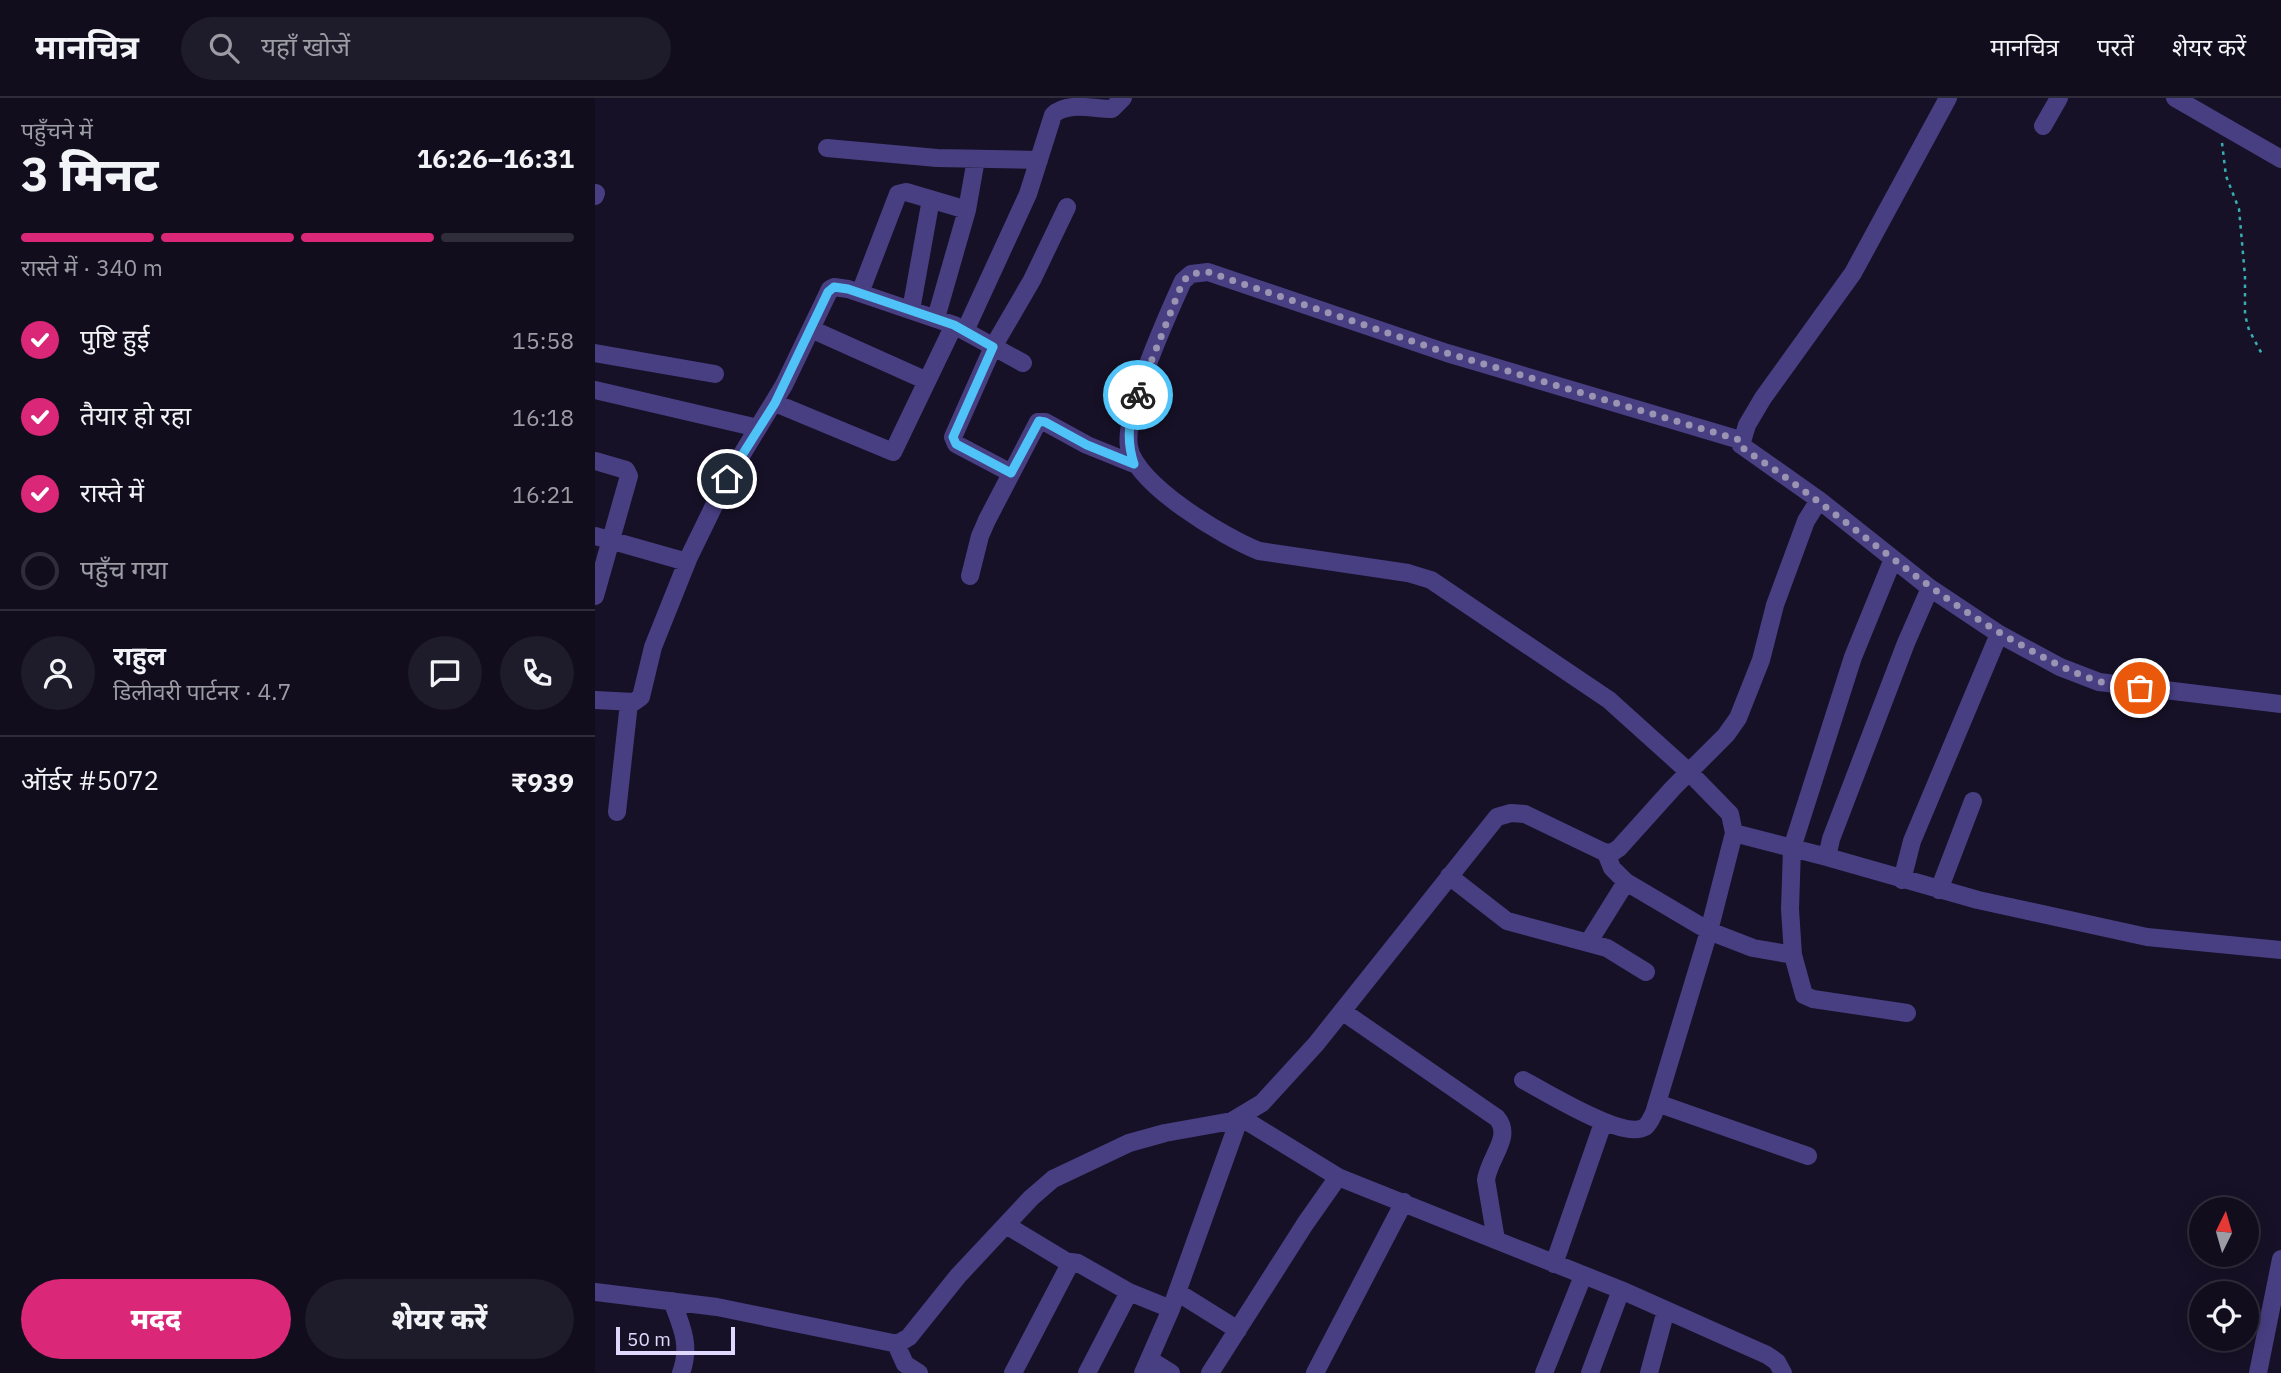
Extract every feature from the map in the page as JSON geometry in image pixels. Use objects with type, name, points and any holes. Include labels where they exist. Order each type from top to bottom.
[{"type":"street","points":[[775,403],[883,459],[893,452],[927,382],[959,328],[1028,194],[1051,118],[1058,110],[1067,107],[1112,109],[1123,98]]},
{"type":"street","points":[[1948,98],[1853,273],[1763,398],[1740,440],[1741,445],[1819,500],[1930,588],[1999,634],[2060,667],[2099,682],[2281,704]]},
{"type":"street","points":[[2042,126],[2059,98]]},
{"type":"street","points":[[2175,98],[2281,159]]},
{"type":"street","points":[[827,148],[937,158],[1039,160]]},
{"type":"street","points":[[936,318],[967,210],[976,159]]},
{"type":"street","points":[[860,293],[896,196],[905,191],[967,210]]},
{"type":"street","points":[[911,310],[931,199]]},
{"type":"street","points":[[1011,473],[956,444],[953,437],[993,347],[1032,279],[1067,208]]},
{"type":"street","points":[[1134,464],[1128,437],[1135,401],[1183,281],[1191,274],[1208,272],[1447,353],[1740,440]]},
{"type":"street","points":[[595,699],[629,702],[637,701],[641,697],[653,648],[687,562],[727,479],[775,403],[830,289],[834,287],[860,293],[936,318],[1023,363]]},
{"type":"street","points":[[810,329],[927,382]]},
{"type":"street","points":[[595,353],[715,374]]},
{"type":"street","points":[[595,390],[758,428]]},
{"type":"street","points":[[970,576],[980,536],[1039,421],[1045,422],[1087,445],[1134,464],[1189,512],[1238,544],[1280,556],[1408,573],[1431,580],[1609,699],[1726,808],[1734,833],[1709,931],[1651,1120],[1643,1128],[1627,1129],[1603,1123],[1523,1080]]},
{"type":"street","points":[[595,461],[625,470],[629,474],[603,538],[595,596]]},
{"type":"street","points":[[597,1297],[672,1301],[717,1307],[896,1344],[909,1337],[958,1276],[1031,1198],[1053,1180],[1129,1143],[1165,1133],[1232,1121],[1272,1094],[1342,1011],[1490,825],[1504,814],[1525,814],[1606,853],[1619,848],[1726,735],[1738,718],[1761,660],[1779,593],[1806,521],[1819,500]]},
{"type":"street","points":[[603,538],[687,562]]},
{"type":"street","points":[[1893,559],[1853,657],[1792,848],[1790,909],[1793,955],[1804,995],[1907,1013]]},
{"type":"street","points":[[1827,856],[1831,839],[1906,643],[1930,588]]},
{"type":"street","points":[[1902,880],[1912,841],[1999,634]]},
{"type":"street","points":[[617,811],[629,702]]},
{"type":"street","points":[[1939,890],[1973,801]]},
{"type":"street","points":[[1734,833],[1827,856],[1939,890],[2147,937],[2281,950]]},
{"type":"street","points":[[1606,853],[1612,868],[1626,882],[1709,931],[1753,948],[1793,955]]},
{"type":"street","points":[[1449,876],[1507,922],[1612,950],[1646,972]]},
{"type":"street","points":[[1588,943],[1626,882]]},
{"type":"street","points":[[1342,1011],[1497,1118],[1503,1125],[1503,1136],[1487,1171],[1486,1180],[1496,1240]]},
{"type":"street","points":[[1657,1103],[1808,1156]]},
{"type":"street","points":[[1240,1117],[1338,1177],[1622,1290],[1767,1355],[1777,1362],[1783,1373]]},
{"type":"street","points":[[1171,1373],[1146,1366],[1171,1309],[1240,1117]]},
{"type":"street","points":[[1554,1264],[1603,1123]]},
{"type":"street","points":[[1210,1373],[1338,1177]]},
{"type":"street","points":[[1315,1373],[1404,1202]]},
{"type":"street","points":[[1006,1224],[1069,1263],[1078,1263],[1129,1292],[1171,1309]]},
{"type":"street","points":[[2258,1373],[2281,1259]]},
{"type":"street","points":[[1013,1373],[1069,1263]]},
{"type":"street","points":[[1544,1373],[1583,1276]]},
{"type":"street","points":[[1590,1373],[1622,1290]]},
{"type":"street","points":[[1087,1373],[1129,1292]]},
{"type":"street","points":[[1177,1292],[1238,1330]]},
{"type":"street","points":[[672,1301],[687,1350],[681,1373]]},
{"type":"street","points":[[1649,1373],[1666,1310]]},
{"type":"street","points":[[896,1344],[905,1364],[919,1373]]},
{"type":"path","points":[[2224,126],[2223,164],[2239,209],[2245,276],[2245,315],[2249,330],[2263,356]]},
{"type":"way so far","points":[[1138,395],[1183,281],[1191,274],[1208,272],[1447,353],[1740,440],[1745,450],[1819,500],[1930,588],[1999,634],[2060,667],[2099,682],[2140,688]]},
{"type":"route","points":[[727,479],[775,403],[828,292],[834,287],[848,289],[936,318],[993,347],[953,437],[956,444],[1011,473],[1039,421],[1097,450],[1134,464],[1128,437],[1138,395]]}]
